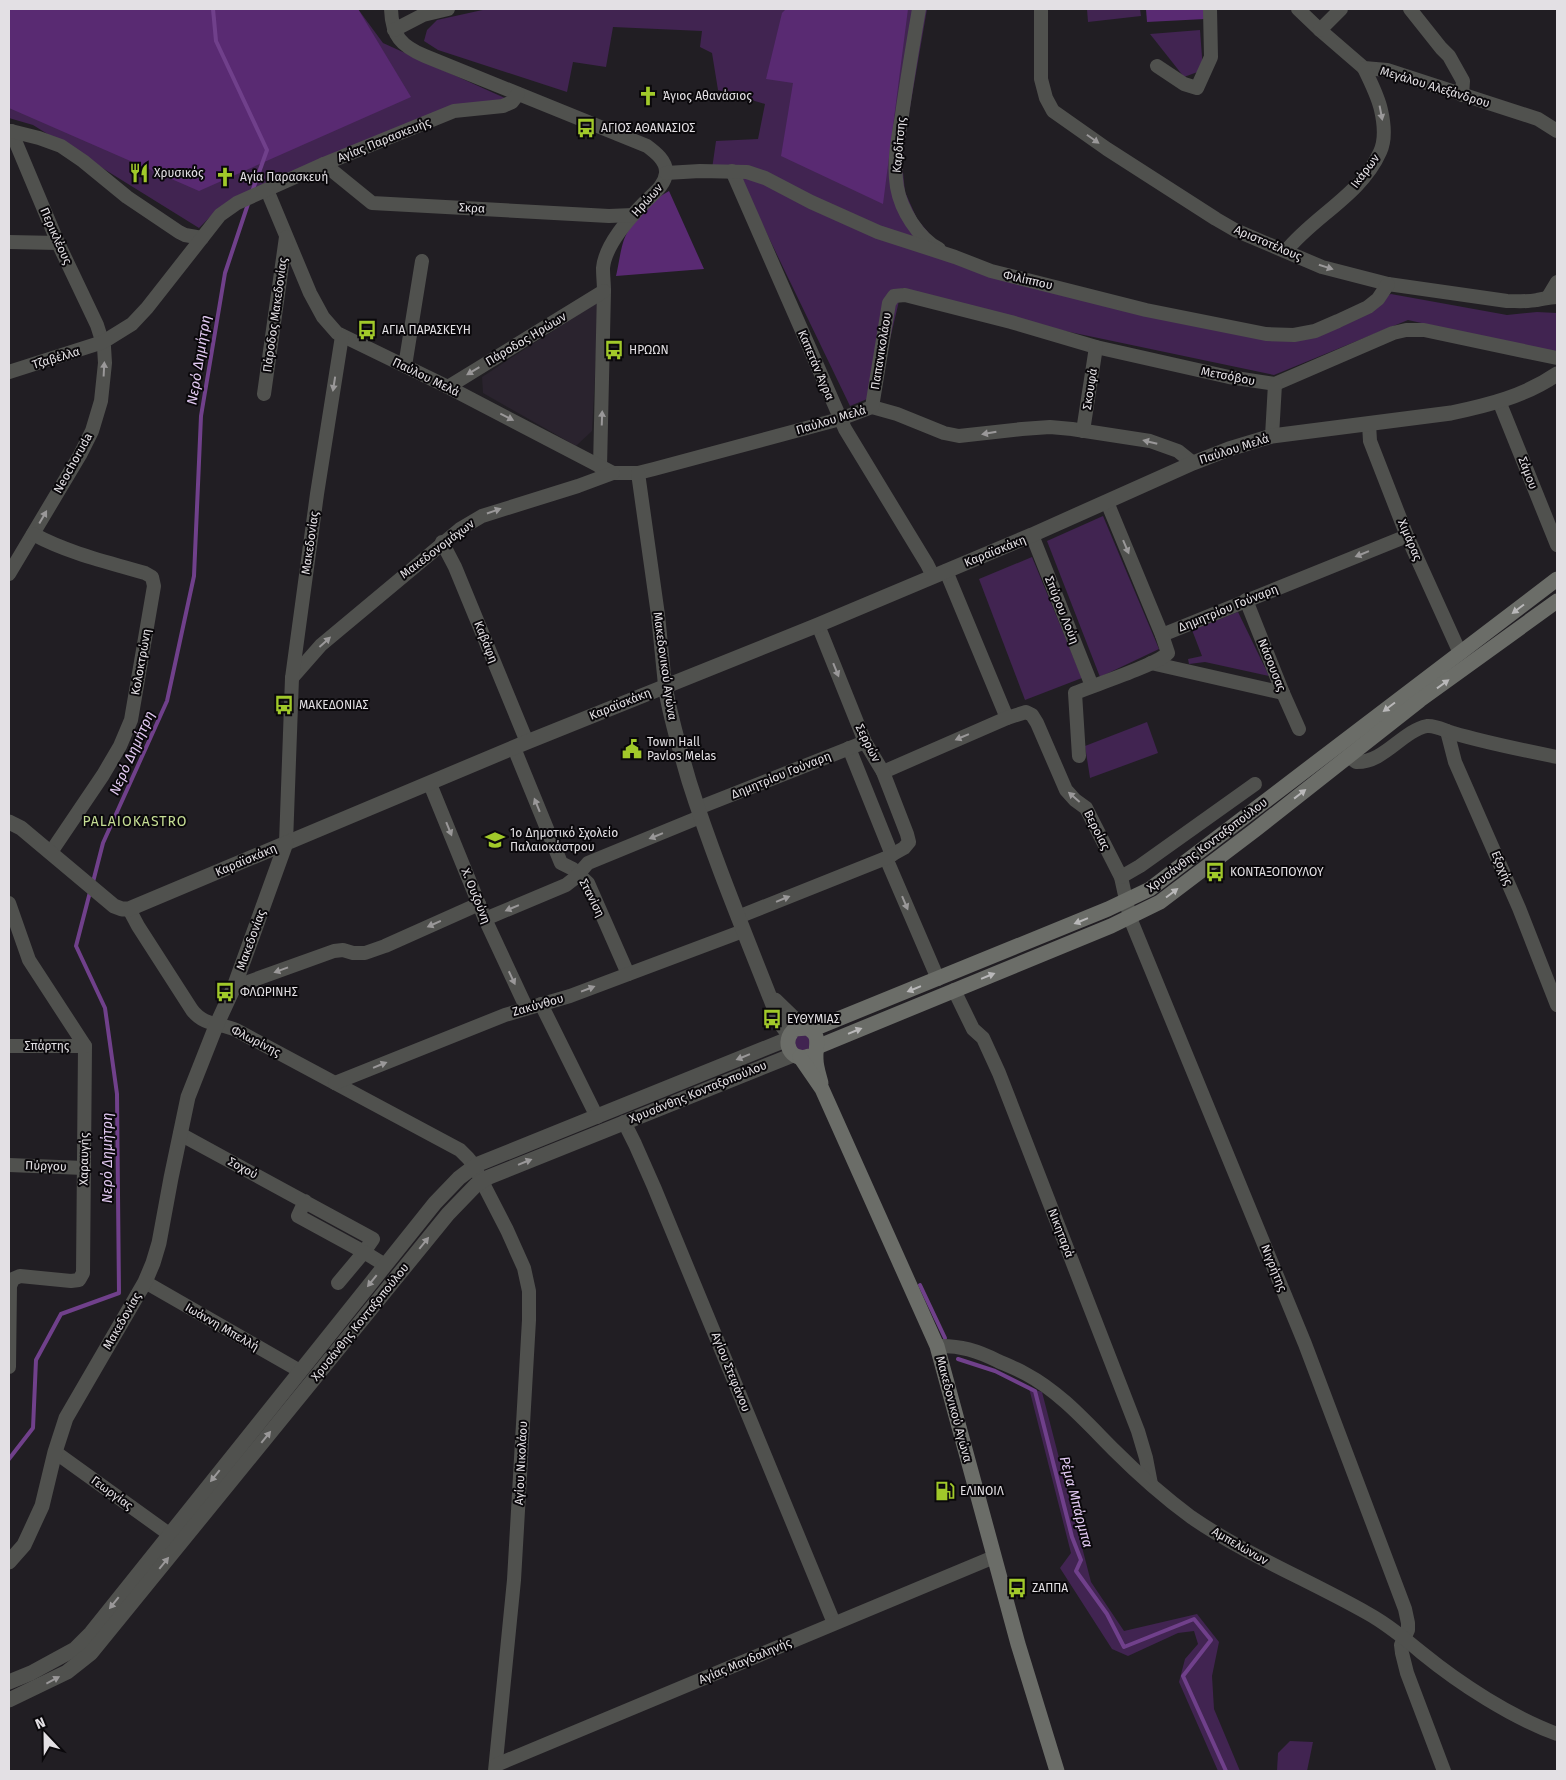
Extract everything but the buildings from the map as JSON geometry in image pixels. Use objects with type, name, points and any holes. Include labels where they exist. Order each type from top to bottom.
[{"type":"main road","name":"Χρυσάνθης Κονταξοπούλου","points":[[807,1028],[938,979],[1126,902],[1150,889],[1557,579]]},
{"type":"main road","name":"Χρυσάνθης Κονταξοπούλου","points":[[816,1048],[1130,918],[1160,902],[1420,700],[1557,601]]},
{"type":"main road","points":[[807,1028],[817,1037],[816,1059],[822,1089],[788,1047],[788,1037],[795,1029],[807,1028]]},
{"type":"main road","points":[[797,1056],[810,1056],[816,1048]]},
{"type":"main road","name":"Μακεδονικού Αγώνα","points":[[822,1089],[937,1346],[1030,1685],[1057,1771]]},
{"type":"street","points":[[391,9],[394,30],[423,15],[448,9]]},
{"type":"street","name":"Καρδίτσης","points":[[919,9],[900,124],[896,161],[897,187],[902,204],[920,233],[931,244],[955,257]]},
{"type":"street","name":"Αριστοτέλους","points":[[1041,9],[1041,79],[1046,98],[1053,111],[1107,149],[1235,230],[1322,266],[1388,284],[1507,301],[1538,300],[1552,297]]},
{"type":"street","points":[[1157,66],[1184,84],[1197,88],[1211,57],[1210,9]]},
{"type":"street","name":"Μεγάλου Αλεξάνδρου","points":[[1298,9],[1364,68],[1387,70],[1538,119],[1557,131]]},
{"type":"street","points":[[1320,30],[1341,9]]},
{"type":"street","points":[[1413,13],[1449,56],[1463,81],[1462,95]]},
{"type":"street","name":"Ηρώων","points":[[394,30],[402,43],[415,52],[647,146],[658,155],[665,166],[666,173],[661,187],[633,215],[615,239],[603,266],[607,470]]},
{"type":"street","name":"Ικάρων","points":[[1286,251],[1297,237],[1329,212],[1352,190],[1370,169],[1381,151],[1384,135],[1381,109],[1364,68]]},
{"type":"street","name":"Αγίας Παρασκευής","points":[[103,342],[122,332],[139,318],[225,211],[324,164],[454,111],[496,108],[508,105],[518,94]]},
{"type":"street","points":[[10,131],[61,146],[83,161],[127,197],[179,232],[202,238]]},
{"type":"street","name":"Περικλέους","points":[[10,131],[103,342]]},
{"type":"street","name":"Σκρα","points":[[324,164],[372,203],[609,216],[633,215]]},
{"type":"street","name":"Καπετάν Άγρα","points":[[732,171],[840,419],[927,564],[939,574],[1007,718]]},
{"type":"street","name":"Φιλίππου","points":[[666,173],[747,172],[765,178],[811,202],[878,232],[991,271],[1057,287],[1092,298],[1266,334],[1294,335],[1338,322],[1368,307],[1378,299],[1388,284]]},
{"type":"street","name":"Παύλου Μελά","points":[[260,193],[286,236],[322,317],[342,336],[448,387],[607,470],[638,473],[840,419],[872,407],[897,414],[944,433],[959,436],[1041,428],[1083,431],[1150,441],[1178,452],[1193,463],[1242,444],[1272,436],[1451,413],[1500,401],[1534,388],[1557,374]]},
{"type":"street","name":"Πάροδος Μακεδονίας","points":[[264,394],[286,236]]},
{"type":"street","points":[[9,242],[58,243]]},
{"type":"street","points":[[405,366],[422,261]]},
{"type":"street","points":[[1552,297],[1557,282]]},
{"type":"street","name":"Πάροδος Ηρώων","points":[[448,387],[604,291]]},
{"type":"street","name":"Μετσόβου","points":[[894,296],[905,295],[914,297],[1011,322],[1096,347],[1229,378],[1275,384]]},
{"type":"street","name":"Παπανικολάου","points":[[872,407],[889,303],[894,296]]},
{"type":"street","points":[[1272,436],[1275,384],[1393,333],[1406,330],[1424,330],[1557,358]]},
{"type":"street","name":"Μακεδονίας","points":[[9,1562],[24,1545],[32,1532],[42,1506],[60,1433],[73,1406],[145,1282],[153,1263],[159,1243],[188,1097],[216,1026],[234,987],[286,843],[292,678],[317,494],[342,336]]},
{"type":"street","name":"Τζαβέλλα","points":[[9,372],[103,342]]},
{"type":"street","name":"Neochoruda","points":[[9,574],[86,443],[96,420],[101,401],[104,375],[105,357],[103,342]]},
{"type":"street","name":"Σκουφά","points":[[1083,431],[1096,347]]},
{"type":"street","name":"Σάμου","points":[[1500,401],[1557,545]]},
{"type":"street","name":"Χιμάρας","points":[[1369,424],[1370,441],[1407,536],[1460,653]]},
{"type":"street","name":"Καραϊσκάκη","points":[[129,909],[665,685],[818,625],[1032,535],[1193,463]]},
{"type":"street","name":"Μακεδονομάχων","points":[[292,678],[321,645],[442,542],[460,529],[482,516],[578,486],[607,470]]},
{"type":"street","name":"Μακεδονικού Αγώνα","points":[[638,473],[671,720],[699,813],[768,993],[788,1037]]},
{"type":"street","points":[[1107,502],[1162,634]]},
{"type":"street","name":"Κολοκτρώνη","points":[[33,534],[47,542],[84,556],[145,573],[152,577],[154,586],[131,720],[120,746],[103,775],[51,852]]},
{"type":"street","name":"Σπύρου Λούη","points":[[1032,535],[1092,686]]},
{"type":"street","name":"Δημητρίου Γούναρη","points":[[1079,756],[1075,693],[1164,658],[1168,653],[1162,634],[1407,536]]},
{"type":"street","name":"Καβάφη","points":[[442,542],[455,567],[520,745]]},
{"type":"street","name":"Νάσουσας","points":[[1246,600],[1299,729]]},
{"type":"street","name":"Σερρών","points":[[818,625],[865,742],[883,772],[909,842],[906,846],[889,856]]},
{"type":"street","points":[[1150,663],[1283,693]]},
{"type":"street","name":"Βεροίας","points":[[1007,718],[1023,712],[1030,713],[1037,722],[1066,790],[1086,808],[1121,877],[1126,902]]},
{"type":"street","points":[[883,772],[1007,718]]},
{"type":"street","points":[[1348,756],[1356,762],[1365,761],[1385,752],[1426,726],[1437,727],[1481,741],[1557,757]]},
{"type":"street","name":"Εξοχής","points":[[1447,731],[1455,762],[1519,908],[1557,1005]]},
{"type":"street","name":"Δημητρίου Γούναρη","points":[[485,919],[566,885],[588,863],[865,742]]},
{"type":"street","name":"Στανίση","points":[[520,745],[561,863],[579,874],[588,883],[628,974]]},
{"type":"street","name":"Σερρών","points":[[849,748],[889,856],[938,979]]},
{"type":"street","name":"Χ. Ουζούνη","points":[[430,784],[485,919],[526,1008]]},
{"type":"street","points":[[1121,877],[1140,866],[1255,784]]},
{"type":"street","points":[[9,822],[21,828],[104,898],[118,908],[129,909]]},
{"type":"street","name":"Ζακύνθου","points":[[335,1083],[526,1008],[570,996],[628,974],[889,856]]},
{"type":"street","name":"Νιγρήτης","points":[[1126,902],[1130,918],[1305,1344],[1405,1609],[1408,1630],[1401,1645],[1402,1653],[1407,1673],[1444,1771]]},
{"type":"street","points":[[9,903],[28,960],[85,1046]]},
{"type":"street","points":[[234,987],[334,951],[343,950],[353,953],[365,953],[479,904]]},
{"type":"street","name":"Φλωρίνης","points":[[129,909],[192,1010],[202,1020],[216,1026],[236,1030],[460,1150],[474,1167]]},
{"type":"street","name":"Νικηταρά","points":[[954,990],[973,1029],[983,1038],[999,1073],[1138,1431],[1151,1484]]},
{"type":"street","name":"Μακεδονικού Αγώνα","points":[[768,993],[790,1017],[807,1028]]},
{"type":"street","points":[[541,1004],[597,1116]]},
{"type":"street","name":"Χρυσάνθης Κονταξοπούλου","points":[[9,1682],[75,1649],[91,1633],[435,1203],[454,1183],[474,1167],[788,1037]]},
{"type":"street","name":"Σπάρτης","points":[[9,1046],[85,1046]]},
{"type":"street","name":"Χαραυγής","points":[[9,1367],[10,1286],[13,1279],[20,1276],[71,1281],[79,1280],[83,1273],[85,1046]]},
{"type":"street","name":"Χρυσάνθης Κονταξοπούλου","points":[[9,1700],[67,1672],[91,1653],[448,1214],[464,1196],[481,1182],[624,1122],[797,1056]]},
{"type":"street","name":"Αγίου Στεφάνου","points":[[624,1122],[654,1187],[834,1623]]},
{"type":"street","name":"Σοχού","points":[[180,1134],[373,1239],[364,1252]]},
{"type":"street","name":"Πύργου","points":[[9,1165],[84,1168]]},
{"type":"street","name":"Αγίου Νικολάου","points":[[474,1167],[518,1251],[526,1276],[530,1300],[514,1580],[496,1768]]},
{"type":"street","points":[[338,1283],[364,1252],[385,1265]]},
{"type":"street","name":"Ιωάννη Μπελλή","points":[[145,1282],[300,1372]]},
{"type":"street","name":"Αμπελώνων","points":[[937,1346],[973,1350],[1026,1374],[1067,1405],[1151,1484],[1192,1517],[1231,1542],[1368,1613],[1404,1637],[1456,1678],[1536,1726],[1557,1734]]},
{"type":"street","name":"Γεωργίας","points":[[55,1452],[169,1534]]},
{"type":"street","name":"Αγίας Μαγδαληνής","points":[[496,1768],[834,1623],[994,1557]]},
{"type":"shaded area","points":[[9,9],[358,9],[383,43],[507,99],[474,106],[218,209],[199,228],[33,125],[9,118]]},
{"type":"shaded area","points":[[9,9],[358,9],[411,97],[199,191],[9,108]]},
{"type":"shaded area","points":[[487,9],[927,9],[902,162],[905,192],[917,219],[954,263],[1294,335],[1391,294],[1507,315],[1537,312],[1557,313],[1557,353],[1408,320],[1274,375],[1022,322],[902,288],[877,395],[850,406],[740,178],[712,169],[716,141],[758,139],[765,104],[718,90],[712,53],[700,47],[702,31],[613,27],[606,67],[573,62],[567,92],[438,50],[424,41],[427,30],[437,20]]},
{"type":"shaded area","points":[[786,9],[908,9],[883,204],[781,156],[793,83],[766,79],[782,13]]},
{"type":"shaded area","points":[[1087,9],[1140,9],[1141,16],[1088,22]]},
{"type":"shaded area","points":[[1146,9],[1205,9],[1205,19],[1147,22]]},
{"type":"shaded area","points":[[1200,30],[1203,70],[1184,77],[1150,34]]},
{"type":"shaded area","points":[[669,191],[704,269],[616,276],[627,233],[645,209]]},
{"type":"shaded area","points":[[599,301],[592,431],[576,446],[483,393],[482,377]]},
{"type":"shaded area","points":[[1103,516],[1159,649],[1100,677],[1047,541]]},
{"type":"shaded area","points":[[1032,557],[1082,678],[1025,700],[979,579]]},
{"type":"shaded area","points":[[1238,612],[1269,676],[1205,662],[1189,664],[1188,659],[1202,656],[1192,630]]},
{"type":"shaded area","points":[[1147,722],[1158,753],[1090,778],[1085,746]]},
{"type":"shaded area","points":[[808,1034],[812,1045],[808,1050],[798,1051],[792,1040],[793,1037]]},
{"type":"shaded area","points":[[1029,1388],[1042,1392],[1091,1582],[1124,1631],[1197,1614],[1219,1642],[1212,1676],[1214,1709],[1240,1771],[1218,1771],[1179,1682],[1185,1659],[1198,1644],[1194,1631],[1178,1633],[1128,1656],[1112,1649],[1060,1568],[1071,1553]]},
{"type":"shaded area","points":[[1290,1741],[1313,1742],[1307,1771],[1277,1771],[1278,1753]]},
{"type":"waterway","name":"Νερό Δημήτρη","points":[[213,9],[216,41],[267,150],[252,192]]},
{"type":"waterway","name":"Νερό Δημήτρη","points":[[93,882],[103,843],[167,701],[194,576],[201,416],[225,273],[249,201]]},
{"type":"waterway","name":"Νερό Δημήτρη","points":[[9,1459],[33,1428],[36,1360],[61,1314],[119,1293],[117,1094],[105,1008],[76,946],[90,892]]},
{"type":"waterway","name":"Ρέμα Μπάρμπα","points":[[920,1285],[945,1338]]},
{"type":"waterway","name":"Ρέμα Μπάρμπα","points":[[958,1359],[995,1371],[1035,1391],[1072,1537],[1081,1560],[1076,1571],[1107,1614],[1124,1647],[1194,1619],[1211,1640],[1183,1676],[1226,1771]]},
{"type":"place","name":"Άγιος Αθανάσιος","points":[[648,96]]},
{"type":"place","name":"ΑΓΙΟΣ ΑΘΑΝΑΣΙΟΣ","points":[[586,128]]},
{"type":"place","name":"Χρυσικός","points":[[139,173]]},
{"type":"place","name":"Αγία Παρασκευή","points":[[225,177]]},
{"type":"place","name":"ΑΓΙΑ ΠΑΡΑΣΚΕΥΗ","points":[[367,330]]},
{"type":"place","name":"ΗΡΩΩΝ","points":[[614,350]]},
{"type":"place","name":"ΜΑΚΕΔΟΝΙΑΣ","points":[[284,705]]},
{"type":"place","name":"Town Hall Pavlos Melas","points":[[632,749]]},
{"type":"place","name":"1ο Δημοτικό Σχολείο Παλαιοκάστρου","points":[[495,840]]},
{"type":"place","name":"ΚΟΝΤΑΞΟΠΟΥΛΟΥ","points":[[1215,872]]},
{"type":"place","name":"ΦΛΩΡΙΝΗΣ","points":[[225,992]]},
{"type":"place","name":"ΕΥΘΥΜΙΑΣ","points":[[772,1019]]},
{"type":"place","name":"ΕΛΙΝΟΙΛ","points":[[945,1491]]},
{"type":"place","name":"ΖΑΠΠΑ","points":[[1017,1588]]},
{"type":"district","name":"PALAIOKASTRO","points":[[135,821]]}]
